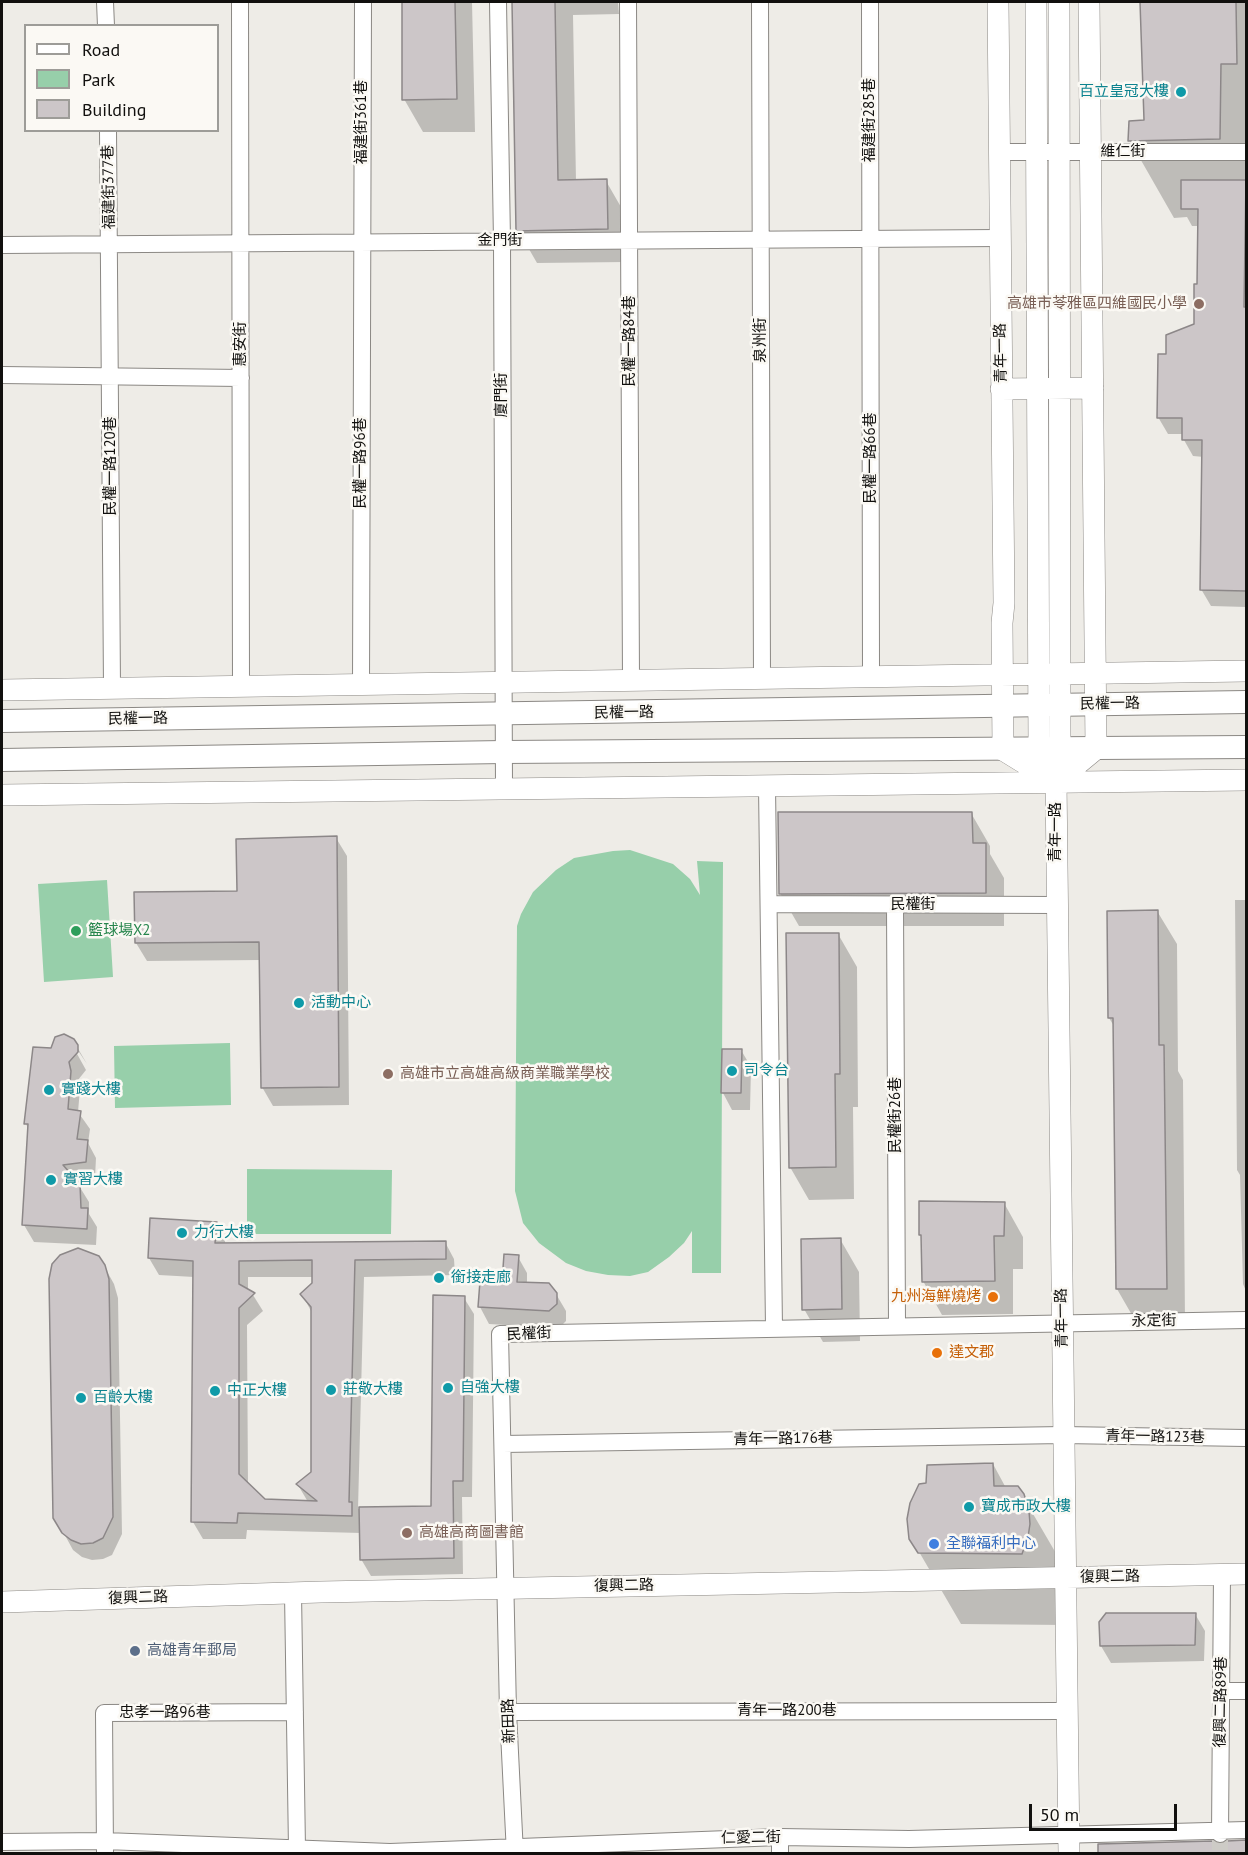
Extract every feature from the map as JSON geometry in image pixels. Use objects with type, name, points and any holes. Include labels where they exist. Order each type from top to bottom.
[{"type":"main road","name":"民權一路","points":[[2,721],[1246,702]]},
{"type":"main road","points":[[2,760],[503,752],[1246,747]]},
{"type":"street","points":[[105,2],[106,24]]},
{"type":"street","name":"惠安街","points":[[240,2],[241,686]]},
{"type":"street","name":"福建街361巷","points":[[361,242],[363,2]]},
{"type":"street","name":"廈門街","points":[[498,2],[502,241],[504,789]]},
{"type":"street","name":"民權一路84巷","points":[[628,2],[631,681]]},
{"type":"street","name":"泉州街","points":[[760,2],[762,679]]},
{"type":"street","name":"福建街285巷","points":[[870,2],[870,238]]},
{"type":"street","name":"青年一路","points":[[998,2],[1004,603],[1002,623],[1003,750],[1056,782]]},
{"type":"street","name":"青年一路","points":[[1036,2],[1037,389],[1049,674]]},
{"type":"street","name":"青年一路","points":[[1059,2],[1059,388],[1049,705],[1050,750],[1056,782],[1069,1844]]},
{"type":"street","points":[[1089,2],[1096,749]]},
{"type":"street","name":"福建街377巷","points":[[108,132],[110,244]]},
{"type":"street","name":"維仁街","points":[[999,152],[1246,152]]},
{"type":"street","name":"金門街","points":[[2,245],[999,237]]},
{"type":"street","name":"民權一路66巷","points":[[870,238],[871,677]]},
{"type":"street","name":"民權一路96巷","points":[[361,242],[361,684]]},
{"type":"street","name":"民權一路120巷","points":[[110,244],[112,688]]},
{"type":"street","points":[[2,375],[240,378]]},
{"type":"street","points":[[1001,389],[1093,388]]},
{"type":"street","name":"民權一路","points":[[2,690],[1246,671]]},
{"type":"street","name":"青年一路","points":[[1056,782],[1096,749]]},
{"type":"street","points":[[2,795],[1246,780]]},
{"type":"street","points":[[767,786],[774,1328]]},
{"type":"street","name":"民權街","points":[[768,904],[1057,905]]},
{"type":"street","name":"民權街26巷","points":[[895,905],[897,1326]]},
{"type":"street","name":"永定街","points":[[1062,1322],[1246,1320]]},
{"type":"street","name":"民權街","points":[[506,1588],[500,1334],[1062,1322]]},
{"type":"street","name":"青年一路123巷","points":[[1063,1435],[1246,1438]]},
{"type":"street","name":"青年一路176巷","points":[[503,1444],[1063,1435]]},
{"type":"street","name":"復興二路89巷","points":[[1220,1832],[1222,1574]]},
{"type":"street","name":"復興二路","points":[[2,1602],[506,1588],[1246,1574]]},
{"type":"street","name":"新田路","points":[[506,1588],[508,1712],[515,1851]]},
{"type":"street","points":[[293,1593],[297,1849]]},
{"type":"street","points":[[1222,1691],[1246,1691]]},
{"type":"street","name":"青年一路200巷","points":[[508,1712],[1066,1711]]},
{"type":"street","name":"忠孝一路96巷","points":[[105,1847],[104,1713],[295,1712]]},
{"type":"street","name":"仁愛二街","points":[[2,1842],[160,1849],[297,1849],[390,1853],[780,1845],[1069,1844],[1246,1830]]},
{"type":"green space","points":[[630,850],[673,864],[690,879],[700,895],[697,861],[723,862],[721,1273],[692,1273],[692,1231],[684,1243],[669,1257],[648,1272],[630,1276],[586,1271],[566,1263],[539,1243],[523,1223],[515,1191],[517,926],[521,914],[533,892],[556,870],[574,858]]},
{"type":"green space","name":"籃球場X2","points":[[107,880],[113,977],[44,982],[38,884]]},
{"type":"green space","points":[[230,1043],[231,1105],[115,1108],[114,1046]]},
{"type":"green space","points":[[247,1169],[392,1170],[391,1234],[247,1234]]},
{"type":"building","points":[[402,2],[455,2],[457,99],[402,100]]},
{"type":"building","points":[[512,2],[555,2],[558,180],[607,179],[608,229],[516,231]]},
{"type":"building","name":"百立皇冠大樓","points":[[1140,2],[1236,2],[1237,64],[1221,64],[1220,139],[1128,141],[1129,121],[1144,120]]},
{"type":"building","points":[[1181,180],[1246,180],[1244,307],[1246,307],[1246,591],[1200,590],[1202,440],[1182,440],[1182,418],[1157,418],[1158,354],[1166,354],[1166,335],[1194,324],[1198,209],[1181,209]]},
{"type":"building","points":[[778,812],[972,812],[973,843],[986,843],[986,893],[779,894]]},
{"type":"building","points":[[337,836],[339,1087],[261,1088],[259,942],[135,943],[134,892],[237,891],[236,839]]},
{"type":"building","points":[[1158,910],[1159,1045],[1164,1045],[1167,1289],[1116,1289],[1113,1018],[1108,1018],[1107,911]]},
{"type":"building","points":[[786,933],[839,933],[840,1074],[835,1074],[836,1167],[789,1168]]},
{"type":"building","points":[[64,1034],[74,1039],[78,1045],[78,1052],[69,1062],[71,1071],[68,1109],[81,1111],[77,1139],[88,1140],[86,1162],[63,1165],[80,1184],[81,1208],[88,1208],[87,1229],[22,1225],[28,1124],[24,1124],[33,1047],[51,1048],[55,1037]]},
{"type":"building","name":"司令台","points":[[722,1049],[742,1049],[741,1093],[721,1093]]},
{"type":"building","points":[[919,1201],[1005,1202],[1004,1236],[994,1236],[995,1281],[922,1282]]},
{"type":"building","points":[[150,1218],[217,1222],[215,1243],[446,1241],[446,1259],[355,1260],[349,1502],[352,1502],[352,1516],[238,1513],[237,1523],[191,1522],[193,1261],[148,1258]],"holes":[[[312,1260],[312,1283],[300,1294],[311,1307],[311,1472],[296,1484],[317,1501],[265,1499],[239,1474],[239,1308],[255,1293],[239,1284],[239,1261]]]},
{"type":"building","points":[[841,1238],[842,1309],[802,1310],[801,1239]]},
{"type":"building","name":"百齡大樓","points":[[78,1248],[99,1256],[105,1265],[109,1279],[113,1517],[103,1538],[93,1543],[81,1544],[62,1533],[53,1518],[49,1279],[52,1264],[60,1255]]},
{"type":"building","points":[[504,1254],[519,1255],[517,1282],[549,1283],[557,1293],[557,1304],[549,1311],[478,1307],[480,1281],[502,1282]]},
{"type":"building","points":[[433,1295],[465,1296],[463,1481],[453,1481],[454,1558],[360,1560],[359,1507],[431,1506]]},
{"type":"building","name":"寶成市政大樓","points":[[993,1463],[994,1486],[1018,1486],[1024,1494],[1030,1524],[1022,1554],[918,1553],[909,1539],[907,1519],[910,1503],[919,1484],[926,1483],[927,1465]]},
{"type":"building","points":[[1106,1613],[1196,1613],[1195,1645],[1100,1646],[1099,1622]]},
{"type":"building","points":[[1246,1840],[1246,1854],[1098,1854],[1098,1844],[1213,1841],[1221,1844],[1227,1841]]},
{"type":"tunnel","points":[[1220,1834],[1220,1854]]},
{"type":"place","name":"百立皇冠大樓","points":[[1181,92]]},
{"type":"place","name":"高雄市苓雅區四維國民小學","points":[[1199,304]]},
{"type":"place","name":"籃球場X2","points":[[76,931]]},
{"type":"place","name":"活動中心","points":[[299,1003]]},
{"type":"place","name":"司令台","points":[[732,1071]]},
{"type":"place","name":"高雄市立高雄高級商業職業學校","points":[[388,1074]]},
{"type":"place","name":"實踐大樓","points":[[49,1090]]},
{"type":"place","name":"實習大樓","points":[[51,1180]]},
{"type":"place","name":"力行大樓","points":[[182,1233]]},
{"type":"place","name":"銜接走廊","points":[[439,1278]]},
{"type":"place","name":"九州海鮮燒烤","points":[[993,1297]]},
{"type":"place","name":"達文郡","points":[[937,1353]]},
{"type":"place","name":"自強大樓","points":[[448,1388]]},
{"type":"place","name":"莊敬大樓","points":[[331,1390]]},
{"type":"place","name":"中正大樓","points":[[215,1391]]},
{"type":"place","name":"百齡大樓","points":[[81,1398]]},
{"type":"place","name":"寶成市政大樓","points":[[969,1507]]},
{"type":"place","name":"高雄高商圖書館","points":[[407,1533]]},
{"type":"place","name":"全聯福利中心","points":[[934,1544]]},
{"type":"place","name":"高雄青年郵局","points":[[135,1651]]}]
